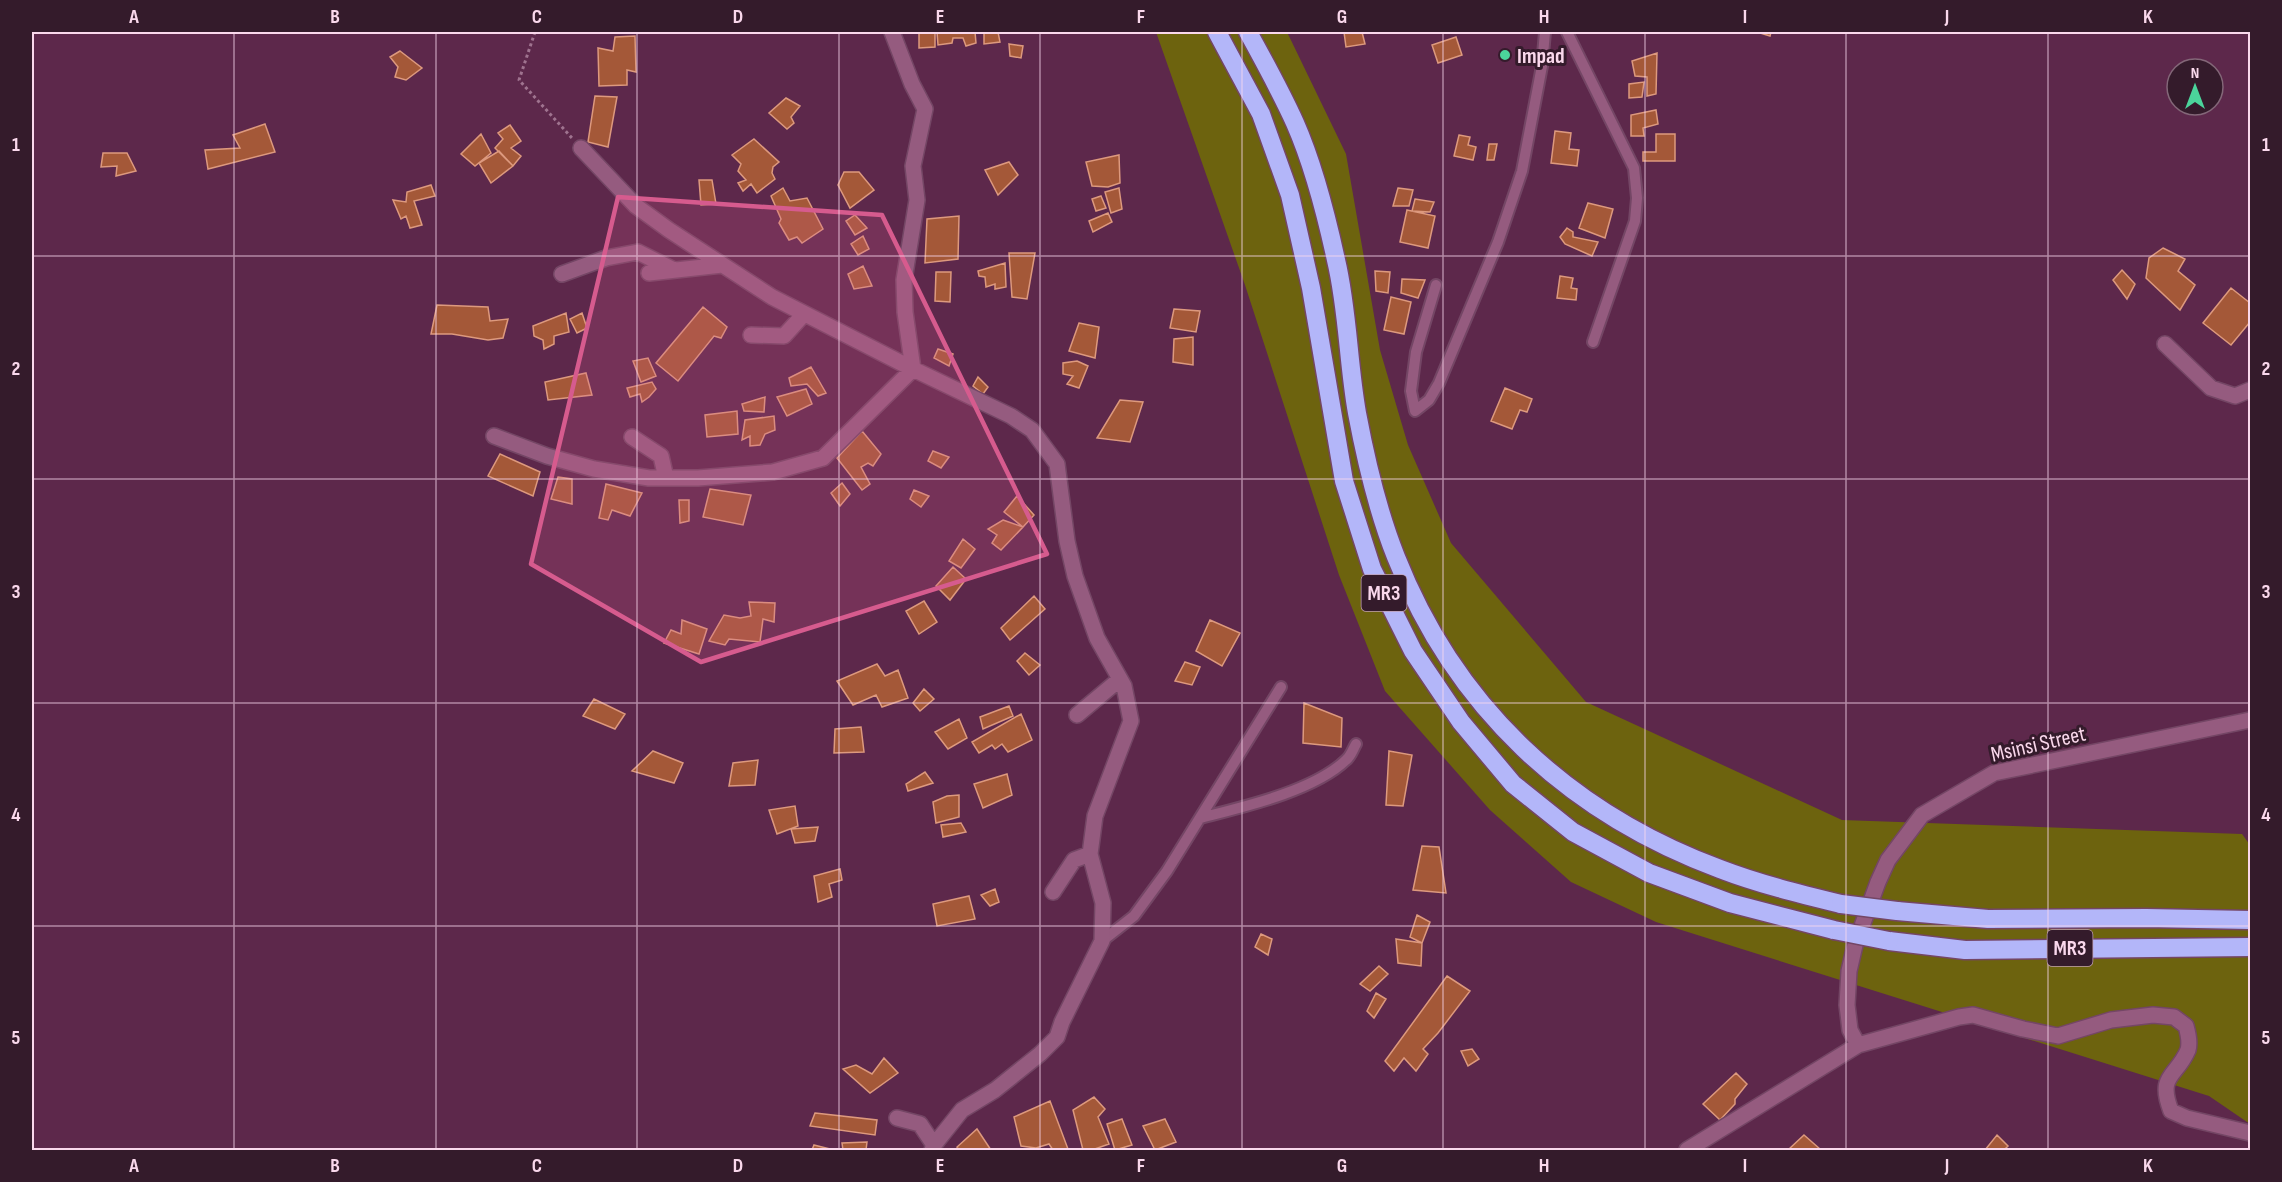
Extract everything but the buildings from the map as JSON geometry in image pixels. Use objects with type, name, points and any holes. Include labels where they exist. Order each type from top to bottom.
[{"type":"highway","name":"MR3","points":[[1217,32],[1261,114],[1290,195],[1311,288],[1344,482],[1372,569],[1413,651],[1461,722],[1513,784],[1574,832],[1649,873],[1730,903],[1834,930],[1889,941],[1965,950],[2250,947]]},
{"type":"highway","name":"MR3","points":[[1248,32],[1296,125],[1318,189],[1337,262],[1357,413],[1377,498],[1396,557],[1421,611],[1451,664],[1494,720],[1535,760],[1587,801],[1652,839],[1719,869],[1840,904],[1988,919],[2250,920]]},
{"type":"street","points":[[892,32],[912,84],[926,109],[913,166],[917,200],[904,280],[905,312],[913,369]]},
{"type":"street","points":[[581,148],[636,206],[722,265],[772,297],[804,314],[1011,416],[1032,430],[1057,464],[1066,541],[1081,597],[1097,638],[1124,686],[1131,722],[1095,816],[1090,854],[1103,903],[1102,940],[1057,1037],[1040,1054],[994,1090],[962,1110],[933,1148],[920,1124],[897,1118]]},
{"type":"street","points":[[562,274],[606,258],[638,252],[674,270]]},
{"type":"street","points":[[649,273],[722,265]]},
{"type":"street","points":[[751,335],[784,336],[804,314]]},
{"type":"street","points":[[2165,344],[2211,388],[2235,396],[2250,390]]},
{"type":"street","points":[[494,436],[547,456],[594,469],[649,478],[698,478],[773,472],[823,458],[913,369]]},
{"type":"street","points":[[632,437],[661,456],[666,478]]},
{"type":"street","points":[[1077,715],[1120,679]]},
{"type":"street","name":"Msinsi Street","points":[[1858,1045],[1850,1030],[1847,1005],[1849,971],[1855,945],[1888,860],[1922,815],[1994,773],[2250,720]]},
{"type":"street","points":[[1053,892],[1074,860],[1090,854]]},
{"type":"street","points":[[1688,1150],[1858,1045],[1973,1015],[2058,1036],[2111,1020],[2153,1015],[2174,1017],[2186,1026],[2188,1049],[2166,1082],[2165,1095],[2171,1111],[2187,1118],[2250,1133]]},
{"type":"lane","points":[[1436,285],[1416,352],[1411,391],[1415,411],[1429,400],[1439,383],[1498,242],[1522,171],[1542,66],[1545,32]]},
{"type":"lane","points":[[1566,32],[1634,168],[1637,198],[1635,221],[1593,342]]},
{"type":"lane","points":[[1102,940],[1134,916],[1167,871],[1281,687]]},
{"type":"lane","points":[[1200,818],[1308,786],[1347,759],[1356,744]]},
{"type":"path","points":[[535,32],[519,80],[581,148]]},
{"type":"highlighted area","points":[[618,197],[882,215],[1047,554],[701,662],[531,564]]},
{"type":"shaded area","points":[[1156,32],[1287,32],[1346,154],[1380,350],[1408,445],[1451,543],[1586,702],[1842,820],[2242,834],[2250,845],[2250,1124],[2209,1096],[1656,922],[1571,882],[1490,810],[1385,691],[1339,575],[1245,285]]},
{"type":"place","name":"Impad","points":[[1505,55]]}]
